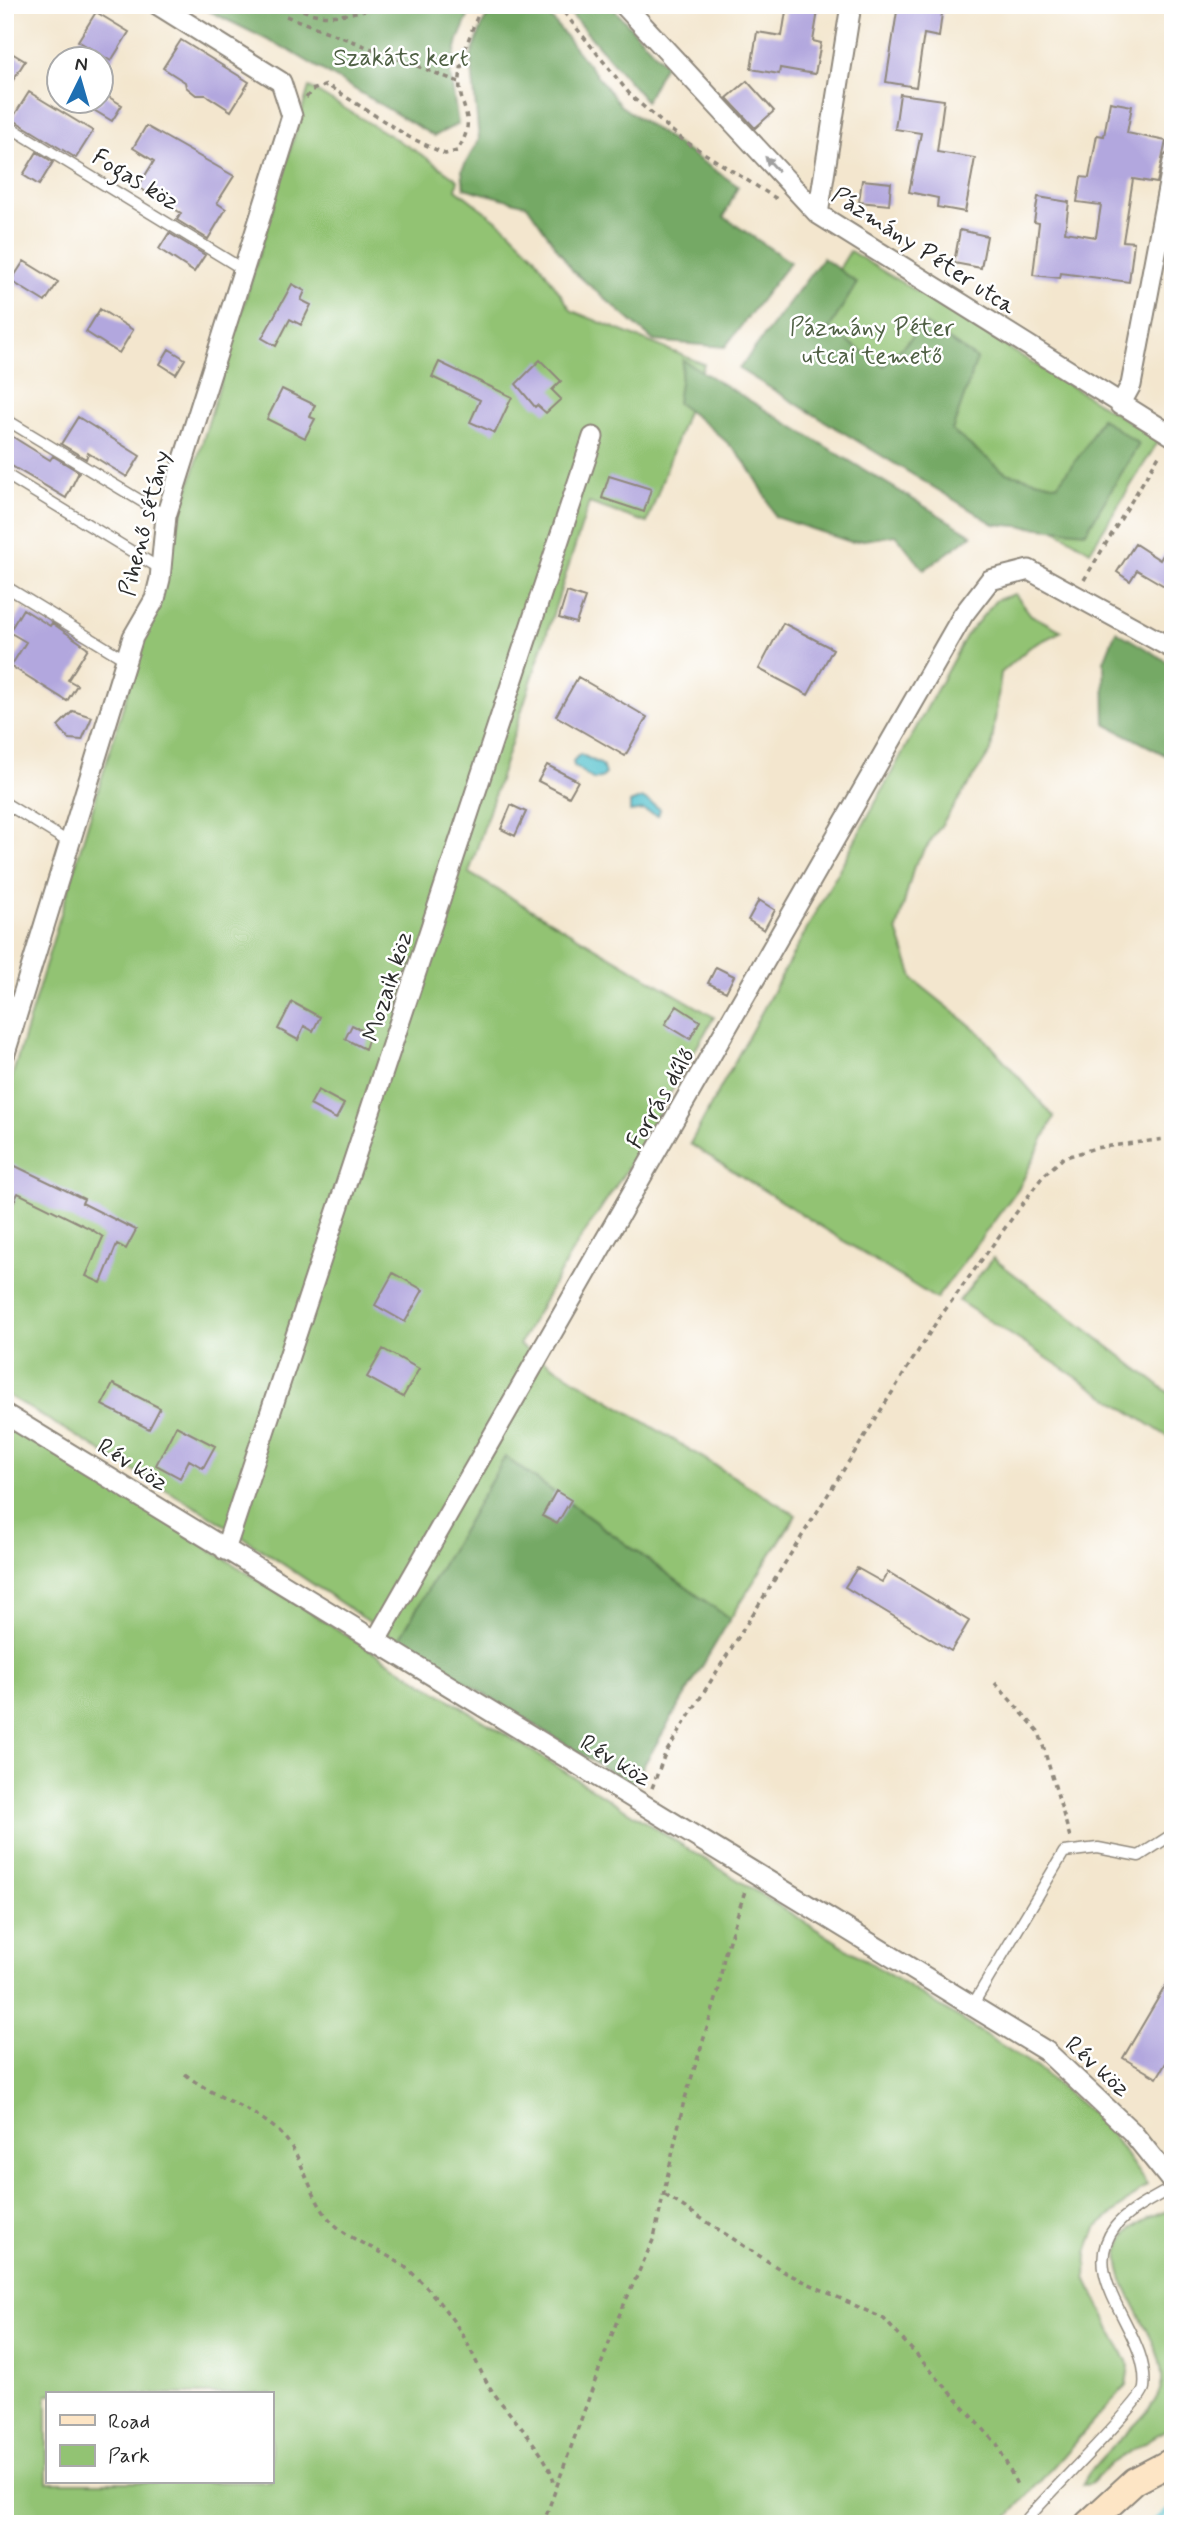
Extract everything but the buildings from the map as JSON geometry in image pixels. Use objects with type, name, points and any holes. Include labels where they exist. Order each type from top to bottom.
[{"type":"main road","points":[[1088,2524],[1135,2481],[1172,2461]]},
{"type":"street","points":[[158,5],[281,82],[292,116]]},
{"type":"street","name":"Pázmány Péter utca","points":[[624,5],[818,214],[1172,436]]},
{"type":"street","points":[[818,214],[851,5]]},
{"type":"street","name":"Pihenő sétány","points":[[5,1053],[132,637],[155,599],[166,516],[292,116]]},
{"type":"street","points":[[1121,405],[1131,385],[1173,162]]},
{"type":"street","name":"Mozaik köz","points":[[225,1550],[593,437]]},
{"type":"street","name":"Forrás dűlő","points":[[375,1642],[963,615],[990,580],[1029,570],[1076,594]]},
{"type":"street","points":[[1076,594],[1173,649]]},
{"type":"street","name":"Rév köz","points":[[5,1414],[1046,2051],[1132,2132],[1173,2185]]},
{"type":"lane","name":"Fogas köz","points":[[5,124],[245,270]]},
{"type":"lane","points":[[5,419],[166,516]]},
{"type":"lane","points":[[5,474],[159,568]]},
{"type":"lane","points":[[5,586],[126,660]]},
{"type":"lane","points":[[5,803],[70,843]]},
{"type":"lane","points":[[972,2006],[1064,1852],[1098,1847],[1139,1856],[1173,1834]]},
{"type":"lane","points":[[1023,2524],[1063,2476],[1134,2406],[1144,2390],[1142,2364],[1134,2337],[1102,2268],[1107,2244],[1116,2226],[1173,2185]]},
{"type":"path","points":[[294,5],[303,12],[341,17],[383,5]]},
{"type":"path","points":[[292,116],[312,90],[327,85],[409,137],[445,154],[457,151],[467,137],[468,114],[459,82],[464,48],[482,5]]},
{"type":"path","points":[[558,5],[632,97],[684,139],[769,196],[782,201]]},
{"type":"path","points":[[286,16],[459,82]]},
{"type":"path","points":[[1076,594],[1172,436]]},
{"type":"path","points":[[645,1807],[665,1754],[937,1321],[1042,1176],[1063,1158],[1095,1148],[1173,1138]]},
{"type":"path","points":[[995,1683],[1040,1732],[1057,1784],[1060,1811],[1074,1851]]},
{"type":"path","points":[[543,2524],[618,2318],[654,2238],[683,2105],[718,1993],[724,1956],[741,1897],[755,1873]]},
{"type":"path","points":[[185,2074],[202,2087],[259,2116],[278,2130],[290,2143],[327,2217],[349,2236],[409,2270],[439,2303],[461,2332],[489,2386],[544,2460],[554,2477],[554,2491]]},
{"type":"path","points":[[665,2195],[786,2273],[884,2319],[997,2444],[1018,2487]]},
{"type":"green space","name":"Szakáts kert","points":[[197,5],[473,5],[458,40],[450,74],[458,124],[434,136],[288,50]]},
{"type":"green space","points":[[495,5],[536,5],[551,18],[621,106],[738,186],[724,217],[790,262],[725,347],[654,341],[573,271],[527,205],[464,188],[462,170],[479,139],[471,57],[483,23]]},
{"type":"green space","points":[[563,5],[610,5],[665,64],[646,101]]},
{"type":"green space","points":[[309,87],[424,156],[458,180],[456,189],[508,229],[534,255],[572,311],[704,364],[647,523],[589,503],[469,873],[714,1017],[625,1172],[570,1255],[519,1345],[796,1515],[730,1619],[505,1457],[398,1641],[214,1518],[5,1394],[5,1100]]},
{"type":"green space","name":"Pázmány Péter utcai temető","points":[[850,251],[1159,440],[1090,551],[782,362]]},
{"type":"green space","points":[[823,258],[857,283],[829,329],[884,366],[925,324],[977,359],[952,431],[1006,473],[1057,485],[1085,448],[1101,418],[1139,444],[1086,532],[994,524],[739,369]]},
{"type":"green space","points":[[683,360],[972,535],[924,570],[896,535],[851,542],[775,517],[757,480],[736,452],[677,403]]},
{"type":"green space","points":[[1015,594],[1031,615],[1062,631],[1030,647],[1001,673],[991,751],[914,866],[897,930],[914,980],[980,1033],[1054,1117],[1020,1186],[936,1299],[690,1144],[966,636],[996,600]]},
{"type":"green space","points":[[1116,631],[1173,665],[1173,759],[1105,724],[1104,661]]},
{"type":"green space","points":[[993,1258],[1173,1396],[1173,1440],[959,1301]]},
{"type":"green space","points":[[5,1421],[1038,2068],[1104,2124],[1147,2185],[1096,2228],[1087,2253],[1086,2278],[1129,2366],[1126,2385],[1002,2524],[5,2524]]},
{"type":"green space","points":[[505,1457],[730,1619],[632,1785],[398,1641]]},
{"type":"green space","points":[[1171,2210],[1173,2425],[1110,2464],[1091,2484],[1082,2485],[1090,2471],[1140,2420],[1158,2395],[1162,2382],[1159,2359],[1125,2286],[1119,2263],[1122,2242],[1138,2224]]},
{"type":"water","points":[[580,754],[602,765],[605,774],[603,777],[594,780],[574,766],[573,761]]},
{"type":"water","points":[[642,798],[660,809],[658,816],[643,810],[630,812],[630,803]]},
{"type":"waterway","points":[[1151,2524],[1173,2509]]}]
